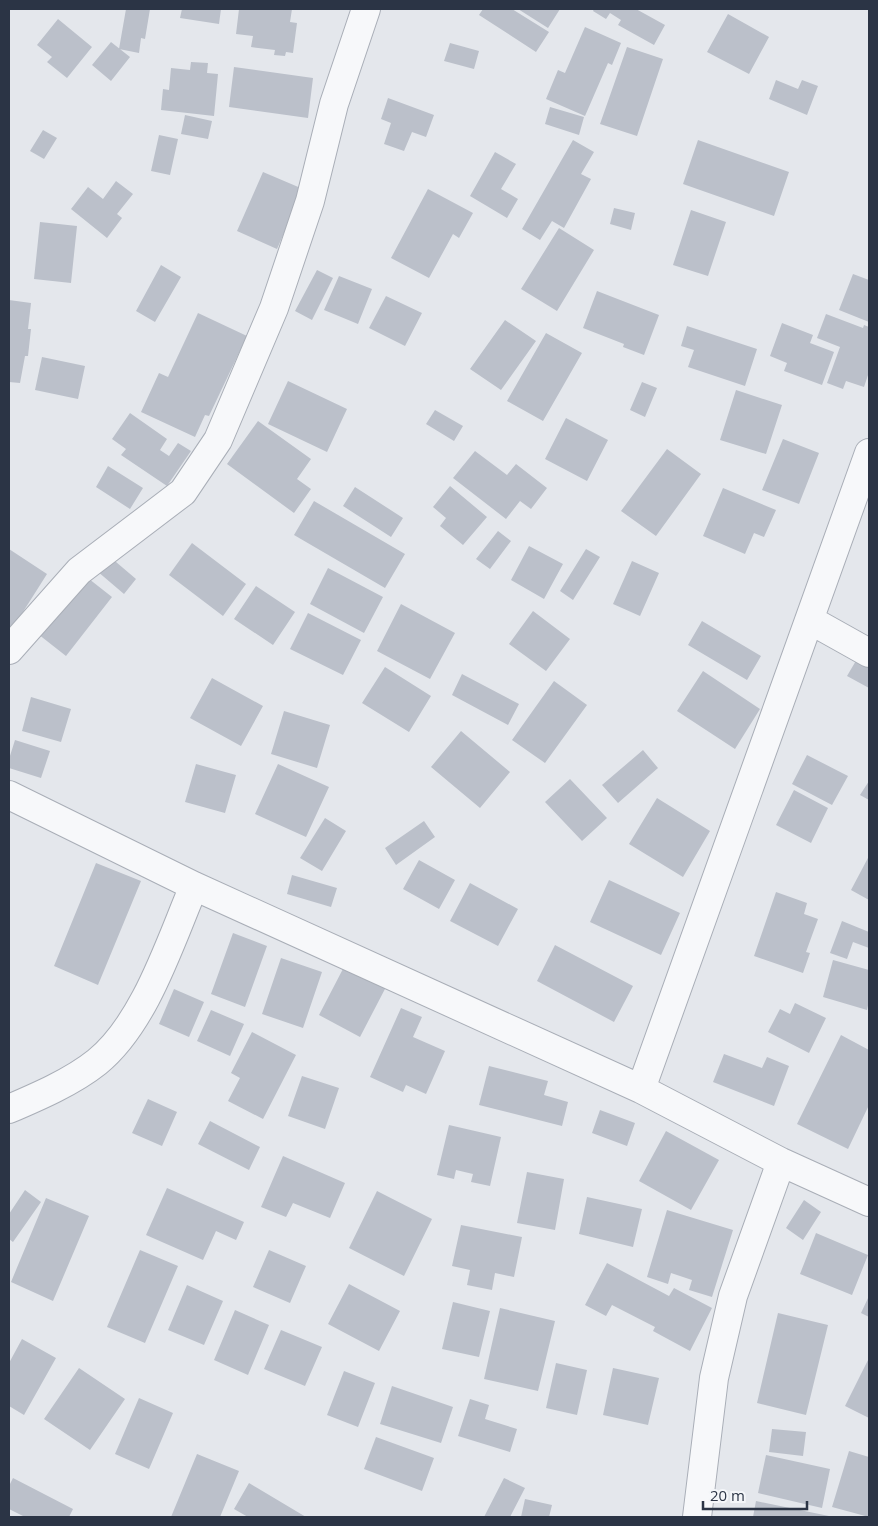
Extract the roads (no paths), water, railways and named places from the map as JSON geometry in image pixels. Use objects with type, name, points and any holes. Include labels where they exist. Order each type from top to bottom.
[{"type":"street","points":[[9,650],[80,571],[183,492],[218,440],[274,308],[310,201],[334,104],[366,9]]},
{"type":"street","points":[[642,1089],[869,453]]},
{"type":"street","points":[[810,620],[869,653]]},
{"type":"street","points":[[9,795],[194,886],[642,1089],[781,1162],[869,1202]]},
{"type":"street","points":[[9,1109],[53,1090],[97,1062],[126,1032],[152,984],[194,886]]},
{"type":"street","points":[[697,1517],[714,1378],[733,1296],[781,1162]]}]
